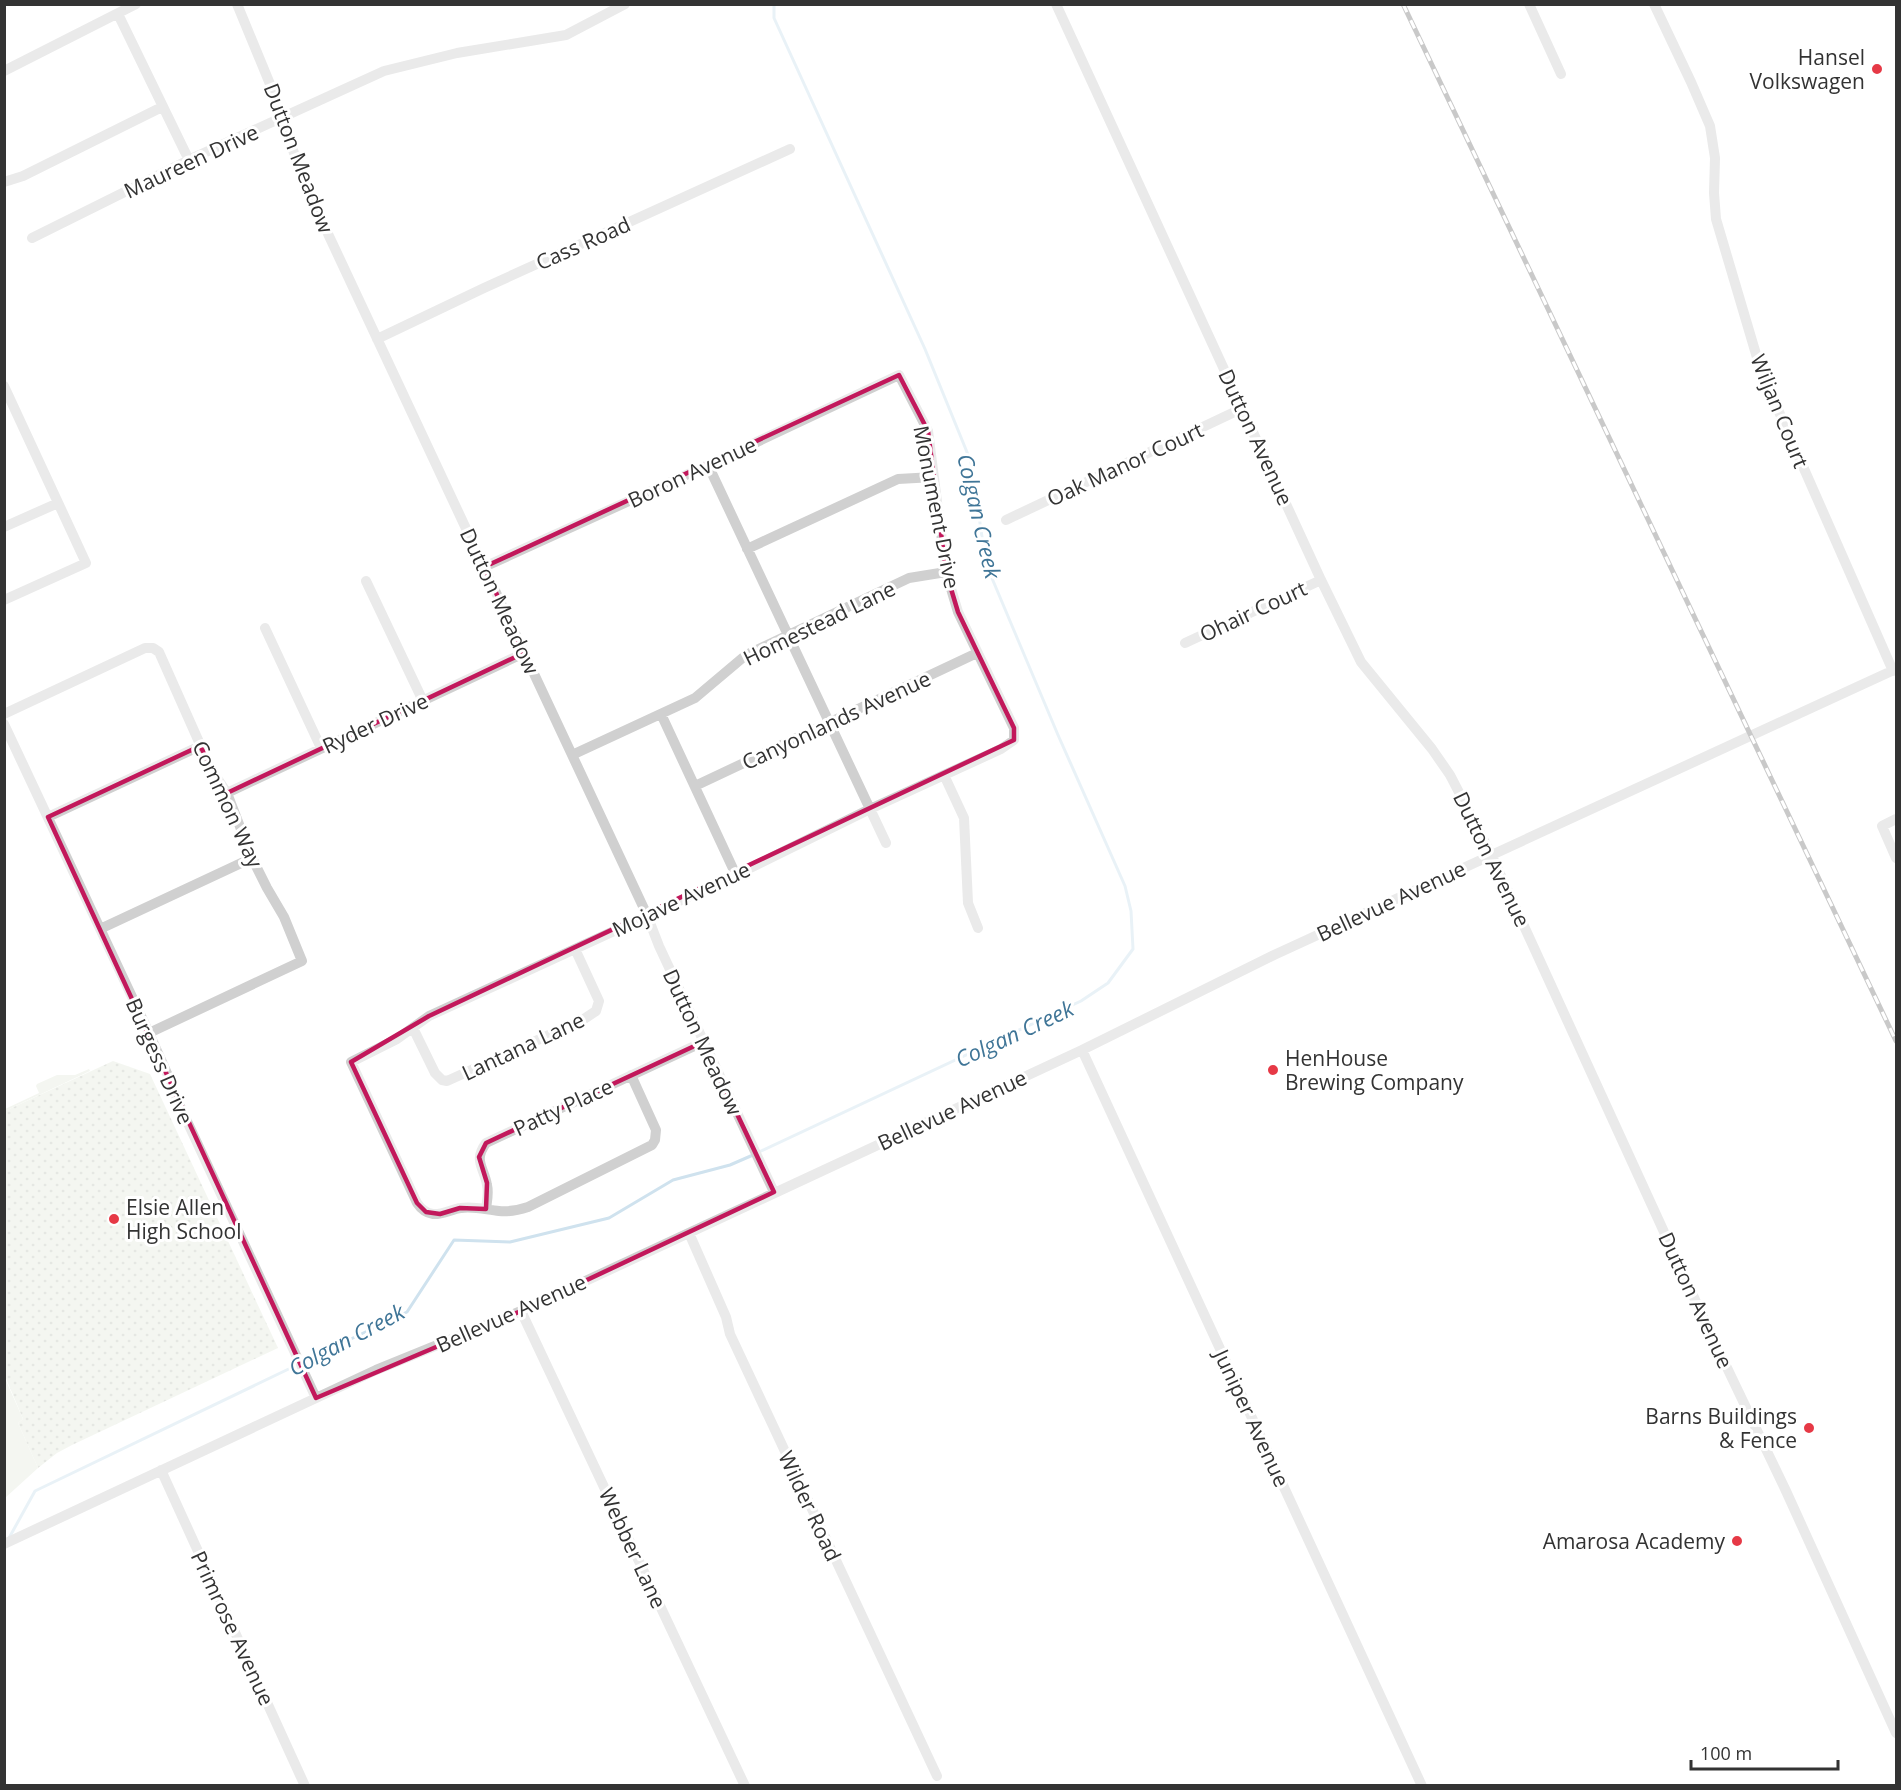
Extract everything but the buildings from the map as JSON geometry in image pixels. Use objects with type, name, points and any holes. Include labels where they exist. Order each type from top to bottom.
[{"type":"street","points":[[4,71],[136,4]]},
{"type":"street","name":"Dutton Meadow","points":[[237,4],[312,199],[774,1192]]},
{"type":"street","name":"Maureen Drive","points":[[32,238],[195,157],[384,71],[458,52],[566,35],[625,4]]},
{"type":"street","name":"Dutton Avenue","points":[[1056,4],[1321,580],[1361,662],[1432,749],[1450,775],[1491,854],[1896,1733]]},
{"type":"street","points":[[1529,4],[1561,74]]},
{"type":"street","name":"Wiljan Court","points":[[1654,4],[1704,111],[1713,138],[1716,219],[1761,371],[1895,670]]},
{"type":"street","points":[[118,14],[186,154]]},
{"type":"street","points":[[4,182],[23,176],[162,107]]},
{"type":"street","name":"Cass Road","points":[[377,339],[790,148]]},
{"type":"street","name":"Boron Avenue","points":[[484,567],[899,375]]},
{"type":"street","name":"Monument Drive","points":[[899,375],[928,431],[946,572],[958,612],[1014,728],[1014,740]]},
{"type":"street","points":[[4,386],[86,563],[4,600]]},
{"type":"street","name":"Oak Manor Court","points":[[1006,520],[1243,408]]},
{"type":"street","points":[[708,465],[886,843]]},
{"type":"street","points":[[747,549],[898,479],[934,477]]},
{"type":"street","points":[[4,527],[58,503]]},
{"type":"street","name":"Homestead Lane","points":[[572,755],[696,698],[746,655],[909,578],[946,572]]},
{"type":"street","points":[[366,580],[423,701]]},
{"type":"street","name":"Ohair Court","points":[[1185,643],[1321,580]]},
{"type":"street","points":[[265,628],[321,748]]},
{"type":"street","name":"Common Way","points":[[4,714],[145,648],[153,648],[159,652],[211,769],[227,793],[252,858],[284,917],[302,961],[149,1033]]},
{"type":"street","name":"Ryder Drive","points":[[227,793],[524,653]]},
{"type":"street","name":"Canyonlands Avenue","points":[[694,786],[977,653]]},
{"type":"street","name":"Bellevue Avenue","points":[[4,1544],[376,1370],[521,1311],[1082,1050],[1285,950],[1895,670]]},
{"type":"street","points":[[661,714],[736,875]]},
{"type":"street","name":"Burgess Drive","points":[[4,724],[316,1398]]},
{"type":"street","name":"Mojave Avenue","points":[[486,1209],[460,1208],[432,1214],[421,1208],[351,1062],[397,1039],[429,1016],[736,875],[870,809],[1001,749],[1014,740]]},
{"type":"street","points":[[48,817],[200,746]]},
{"type":"street","points":[[944,775],[964,818],[968,903],[978,928]]},
{"type":"street","points":[[1896,819],[1882,826],[1896,858]]},
{"type":"street","points":[[100,929],[252,858]]},
{"type":"street","name":"Lantana Lane","points":[[413,1028],[435,1073],[442,1080],[447,1081],[584,1019],[596,1011],[599,1001],[575,949]]},
{"type":"street","name":"Patty Place","points":[[486,1209],[487,1183],[479,1157],[486,1143],[703,1042]]},
{"type":"street","name":"Juniper Avenue","points":[[1082,1050],[1422,1785]]},
{"type":"street","points":[[486,1209],[509,1211],[528,1207],[652,1145],[656,1130],[631,1076]]},
{"type":"street","name":"Wilder Road","points":[[689,1233],[726,1317],[730,1334],[937,1776]]},
{"type":"street","name":"Webber Lane","points":[[521,1311],[746,1785]]},
{"type":"street","name":"Primrose Avenue","points":[[161,1470],[305,1785]]},
{"type":"highlighted area","points":[[899,375],[928,431],[946,572],[958,612],[1014,728],[1014,740],[429,1016],[351,1062],[417,1203],[426,1212],[440,1214],[460,1208],[486,1209],[487,1183],[479,1157],[486,1143],[703,1042],[774,1192],[521,1311],[316,1398],[48,817],[200,746],[227,793],[524,653],[484,567]]},
{"type":"shaded area","name":"Elsie Allen High School","points":[[113,1061],[150,1074],[278,1348],[72,1445],[38,1468],[18,1423],[23,1419],[5,1376],[5,1111]]},
{"type":"shaded area","points":[[89,1069],[90,1071],[5,1111],[39,1093],[37,1084],[57,1075],[75,1075]]},
{"type":"shaded area","points":[[4,1376],[23,1419],[18,1423],[38,1468],[5,1498]]},
{"type":"waterway","name":"Colgan Creek","points":[[759,1152],[1081,1001],[1108,983],[1133,949],[1131,911],[1125,886],[986,564],[971,462],[925,349],[774,18],[774,4]]},
{"type":"waterway","name":"Colgan Creek","points":[[303,1362],[407,1312],[454,1240],[510,1242],[609,1218],[673,1180],[730,1165],[753,1155]]},
{"type":"waterway","name":"Colgan Creek","points":[[9,1538],[35,1491],[297,1365]]},
{"type":"railway","points":[[1403,4],[1896,1041]]},
{"type":"place","name":"Hansel Volkswagen","points":[[1877,69]]},
{"type":"place","name":"HenHouse Brewing Company","points":[[1273,1070]]},
{"type":"place","name":"Elsie Allen High School","points":[[114,1219]]},
{"type":"place","name":"Barns Buildings & Fence","points":[[1809,1428]]},
{"type":"place","name":"Amarosa Academy","points":[[1737,1541]]}]
